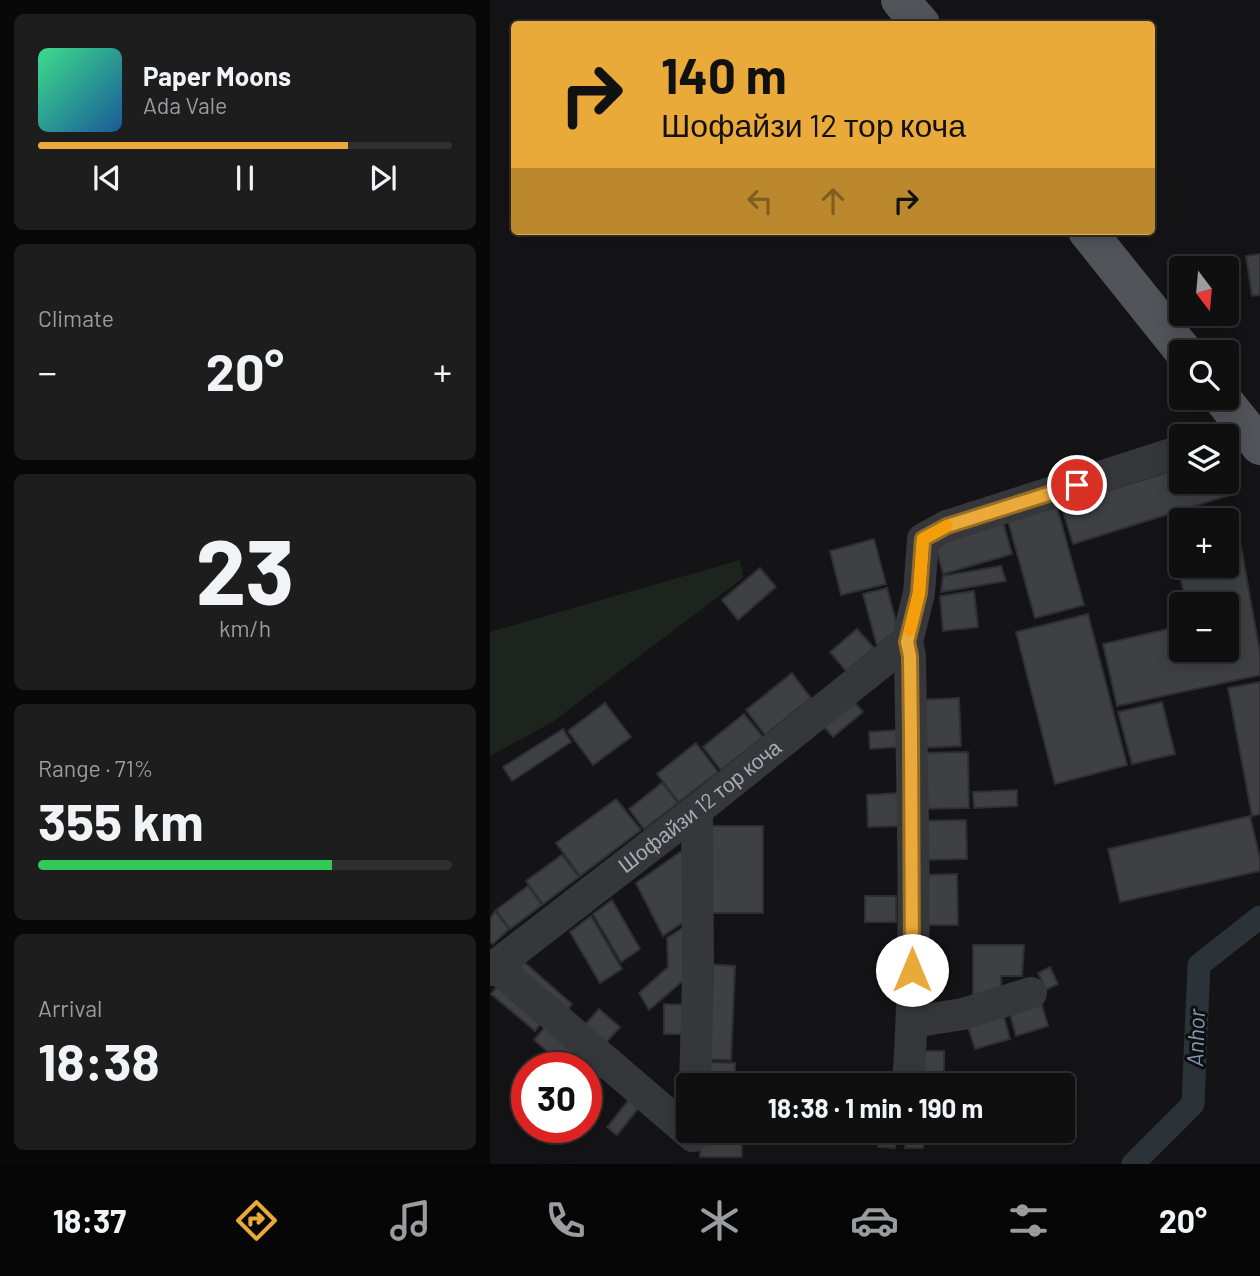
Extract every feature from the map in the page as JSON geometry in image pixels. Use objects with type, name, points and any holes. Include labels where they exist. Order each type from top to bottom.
[{"type":"main road","points":[[900,0],[918,21]]},
{"type":"main road","points":[[1090,235],[1174,340]]},
{"type":"main road","points":[[1229,410],[1245,438]]},
{"type":"street","points":[[909,1073],[912,1022],[913,841],[910,656],[907,642],[919,593],[923,539],[947,526],[1169,455]]},
{"type":"street","name":"Шофайзи 12 тор коча","points":[[492,967],[696,810],[907,642]]},
{"type":"street","points":[[695,1073],[698,978],[696,810]]},
{"type":"street","points":[[492,967],[676,1122]]},
{"type":"street","points":[[912,1022],[963,1014],[1031,993]]},
{"type":"shaded area","points":[[740,560],[743,578],[551,723],[490,756],[490,632]]},
{"type":"building","points":[[1260,254],[1260,295],[1252,296],[1246,256]]},
{"type":"building","points":[[1169,472],[1169,494],[1230,495],[1188,508],[1169,508],[1169,514],[1073,544],[1061,505]]},
{"type":"building","points":[[1057,507],[1084,605],[1035,618],[1008,521]]},
{"type":"building","points":[[1003,522],[1012,554],[943,574],[934,541]]},
{"type":"building","points":[[1239,535],[1260,653],[1260,675],[1117,706],[1103,644],[1169,629],[1169,662],[1239,662],[1239,592],[1183,592],[1180,578],[1239,578]]},
{"type":"building","points":[[874,539],[886,584],[841,595],[830,551]]},
{"type":"building","points":[[1001,566],[1006,581],[941,592],[943,576]]},
{"type":"building","points":[[760,568],[776,587],[738,620],[722,600]]},
{"type":"building","points":[[887,588],[898,629],[877,646],[863,594]]},
{"type":"building","points":[[974,591],[978,627],[943,631],[940,596]]},
{"type":"building","points":[[1088,614],[1127,765],[1055,784],[1016,632]]},
{"type":"building","points":[[857,629],[874,648],[846,671],[830,652]]},
{"type":"building","points":[[792,673],[811,698],[765,735],[746,710]]},
{"type":"building","points":[[1260,682],[1260,814],[1252,816],[1228,688]]},
{"type":"building","points":[[849,696],[863,712],[833,737],[819,721]]},
{"type":"building","points":[[959,698],[961,746],[917,748],[915,700]]},
{"type":"building","points":[[1162,702],[1175,754],[1132,764],[1118,712]]},
{"type":"building","points":[[605,703],[631,737],[593,765],[568,731]]},
{"type":"building","points":[[744,714],[763,737],[721,770],[703,747]]},
{"type":"building","points":[[563,729],[571,742],[512,781],[503,767]]},
{"type":"building","points":[[897,730],[898,747],[870,749],[869,732]]},
{"type":"building","points":[[696,743],[718,772],[679,802],[657,774]]},
{"type":"building","points":[[968,752],[969,808],[918,809],[917,753]]},
{"type":"building","points":[[662,783],[678,803],[644,829],[629,809]]},
{"type":"building","points":[[1017,790],[1017,806],[974,808],[973,792]]},
{"type":"building","points":[[899,793],[901,826],[868,827],[867,795]]},
{"type":"building","points":[[616,799],[641,830],[580,876],[556,843]]},
{"type":"building","points":[[1250,816],[1260,859],[1260,871],[1120,902],[1108,849]]},
{"type":"building","points":[[966,820],[967,859],[920,860],[919,821]]},
{"type":"building","points":[[707,826],[763,826],[763,913],[708,913]]},
{"type":"building","points":[[683,850],[686,920],[663,936],[636,883]]},
{"type":"building","points":[[562,855],[579,877],[543,904],[526,881]]},
{"type":"building","points":[[957,874],[958,925],[920,925],[919,875]]},
{"type":"building","points":[[528,886],[542,905],[510,929],[496,910]]},
{"type":"building","points":[[865,896],[896,896],[896,922],[865,922]]},
{"type":"building","points":[[612,900],[640,949],[621,962],[593,914]]},
{"type":"building","points":[[495,911],[509,929],[493,944],[490,942],[490,919]]},
{"type":"building","points":[[591,916],[622,969],[600,983],[570,932]]},
{"type":"building","points":[[687,925],[686,978],[649,1010],[639,993],[668,967],[667,938]]},
{"type":"building","points":[[973,945],[1024,945],[1022,976],[1001,976],[1001,996],[973,996]]},
{"type":"building","points":[[523,961],[572,1004],[562,1016],[513,971]]},
{"type":"building","points":[[707,964],[735,966],[731,1060],[703,1059]]},
{"type":"building","points":[[1050,967],[1058,984],[1046,990],[1038,973]]},
{"type":"building","points":[[500,983],[544,1020],[535,1031],[491,994]]},
{"type":"building","points":[[1041,1002],[1048,1026],[1016,1036],[1009,1011]]},
{"type":"building","points":[[664,1004],[686,1005],[685,1034],[664,1034]]},
{"type":"building","points":[[599,1009],[620,1027],[602,1047],[582,1028]]},
{"type":"building","points":[[1003,1013],[1010,1039],[975,1049],[967,1024]]},
{"type":"building","points":[[548,1023],[581,1052],[548,1052],[534,1040]]},
{"type":"building","points":[[922,1051],[944,1051],[944,1073],[922,1073]]},
{"type":"building","points":[[702,1062],[735,1063],[735,1073],[702,1073]]},
{"type":"building","points":[[632,1096],[642,1104],[617,1135],[607,1127]]},
{"type":"building","points":[[700,1143],[742,1143],[742,1157],[700,1157]]},
{"type":"building","points":[[878,1143],[896,1143],[895,1148],[878,1147]]},
{"type":"building","points":[[905,1143],[923,1143],[923,1148],[905,1148]]},
{"type":"waterway","name":"Anhor","points":[[1133,1164],[1193,1104],[1199,965],[1260,917]]},
{"type":"slow traffic","points":[[910,630],[919,593],[923,539],[947,526]]},
{"type":"route","points":[[912,970],[913,841],[910,656],[907,642],[919,593],[923,539],[947,526],[1077,485]]}]
